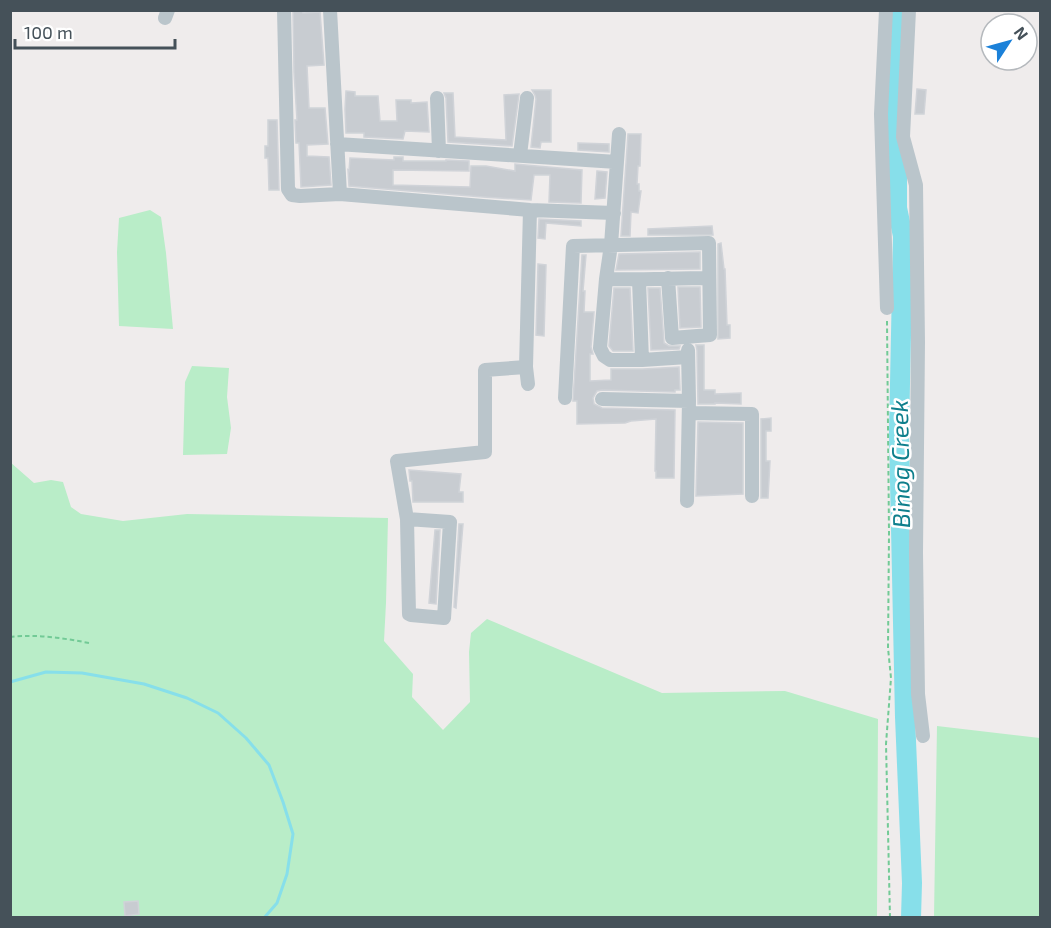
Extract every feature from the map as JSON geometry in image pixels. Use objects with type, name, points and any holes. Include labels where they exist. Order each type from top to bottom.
[{"type":"street","points":[[284,10],[288,189],[292,195],[340,194],[530,210],[614,213]]},
{"type":"street","points":[[330,10],[340,194]]},
{"type":"street","points":[[886,10],[881,114],[887,308]]},
{"type":"street","points":[[909,10],[903,137],[916,185],[918,342],[916,553],[918,682],[922,736]]},
{"type":"street","points":[[437,98],[439,151]]},
{"type":"street","points":[[520,155],[527,98]]},
{"type":"street","points":[[619,134],[614,213],[600,348],[604,356],[610,360],[688,357]]},
{"type":"street","points":[[337,144],[617,162]]},
{"type":"street","points":[[528,384],[526,367],[530,210]]},
{"type":"street","points":[[565,398],[573,246],[708,243],[710,335],[672,338],[668,278]]},
{"type":"street","points":[[606,279],[708,278]]},
{"type":"street","points":[[639,280],[642,360]]},
{"type":"street","points":[[687,501],[689,336]]},
{"type":"street","points":[[407,519],[450,522],[444,618],[409,614],[407,519],[397,460],[485,452],[486,370],[526,367]]},
{"type":"street","points":[[602,399],[753,414],[752,496]]},
{"type":"path","points":[[887,308],[888,648],[891,678],[886,744],[890,918]]},
{"type":"path","points":[[10,637],[27,635],[62,638],[89,644]]},
{"type":"green space","points":[[150,210],[161,217],[173,329],[119,326],[117,252],[119,218]]},
{"type":"green space","points":[[192,366],[229,368],[227,397],[231,428],[227,454],[183,455],[185,382]]},
{"type":"green space","points":[[10,462],[34,483],[51,480],[63,482],[71,507],[81,514],[123,521],[187,514],[388,518],[384,641],[413,674],[412,697],[443,730],[470,702],[471,633],[487,619],[662,693],[785,691],[878,719],[877,917],[11,917]]},
{"type":"green space","points":[[937,726],[1040,738],[1040,917],[934,917]]},
{"type":"building","points":[[293,10],[302,10],[303,13],[320,12],[324,65],[307,66],[309,108],[325,108],[328,144],[307,145],[307,156],[329,157],[331,185],[301,187],[299,143],[296,143]]},
{"type":"building","points":[[917,89],[926,90],[924,114],[915,114]]},
{"type":"building","points":[[532,90],[551,90],[551,142],[541,142],[540,148],[531,147],[536,99]]},
{"type":"building","points":[[346,91],[355,92],[355,96],[378,96],[380,121],[397,121],[396,100],[411,100],[411,103],[427,102],[429,132],[405,131],[403,139],[364,137],[364,133],[346,133]]},
{"type":"building","points":[[444,93],[453,93],[455,137],[506,140],[504,95],[519,94],[512,146],[448,142]]},
{"type":"building","points":[[268,120],[277,120],[279,190],[269,190],[268,158],[265,158],[265,146],[268,146]]},
{"type":"building","points":[[628,134],[641,134],[637,184],[641,191],[638,213],[631,212],[630,236],[621,236]]},
{"type":"building","points":[[578,143],[609,144],[609,152],[578,150]]},
{"type":"building","points":[[394,157],[403,157],[403,161],[469,161],[469,171],[393,170],[393,185],[470,187],[471,166],[515,171],[515,164],[582,170],[581,203],[549,202],[550,175],[534,175],[531,200],[349,186],[350,158],[394,160]]},
{"type":"building","points":[[597,171],[607,172],[605,198],[595,199]]},
{"type":"building","points":[[539,219],[581,221],[581,226],[546,223],[545,239],[538,238]]},
{"type":"building","points":[[712,226],[713,235],[648,235],[648,229]]},
{"type":"building","points":[[721,243],[730,338],[718,339],[718,244]]},
{"type":"building","points":[[700,252],[700,269],[616,270],[619,254]]},
{"type":"building","points":[[582,255],[586,255],[584,312],[594,312],[590,381],[611,380],[611,369],[679,367],[680,390],[675,390],[675,392],[602,390],[597,391],[593,398],[594,404],[602,408],[675,410],[674,478],[656,478],[656,419],[625,423],[577,424],[577,401],[573,401]]},
{"type":"building","points":[[538,264],[546,265],[544,336],[536,335]]},
{"type":"building","points":[[678,287],[700,287],[701,327],[680,328]]},
{"type":"building","points":[[614,288],[630,288],[633,351],[613,351],[609,346]]},
{"type":"building","points":[[648,288],[660,288],[664,343],[669,346],[680,346],[679,349],[651,350]]},
{"type":"building","points":[[696,345],[704,345],[704,390],[715,390],[715,394],[741,393],[741,404],[698,404]]},
{"type":"building","points":[[771,418],[771,431],[766,431],[766,461],[770,461],[768,498],[761,498],[761,419]]},
{"type":"building","points":[[698,422],[743,423],[743,494],[696,496]]},
{"type":"building","points":[[409,470],[461,474],[459,492],[463,492],[463,502],[413,502]]},
{"type":"building","points":[[459,524],[463,524],[456,608],[454,607]]},
{"type":"building","points":[[435,530],[440,530],[436,604],[429,603]]},
{"type":"building","points":[[138,901],[139,914],[125,916],[124,902]]},
{"type":"waterway","name":"Binog Creek","points":[[897,10],[897,208],[903,236],[899,433],[905,717],[912,883],[911,918]]},
{"type":"waterway","points":[[10,682],[46,672],[82,673],[144,684],[187,698],[218,713],[246,738],[269,765],[293,834],[287,874],[277,903],[264,918]]}]
